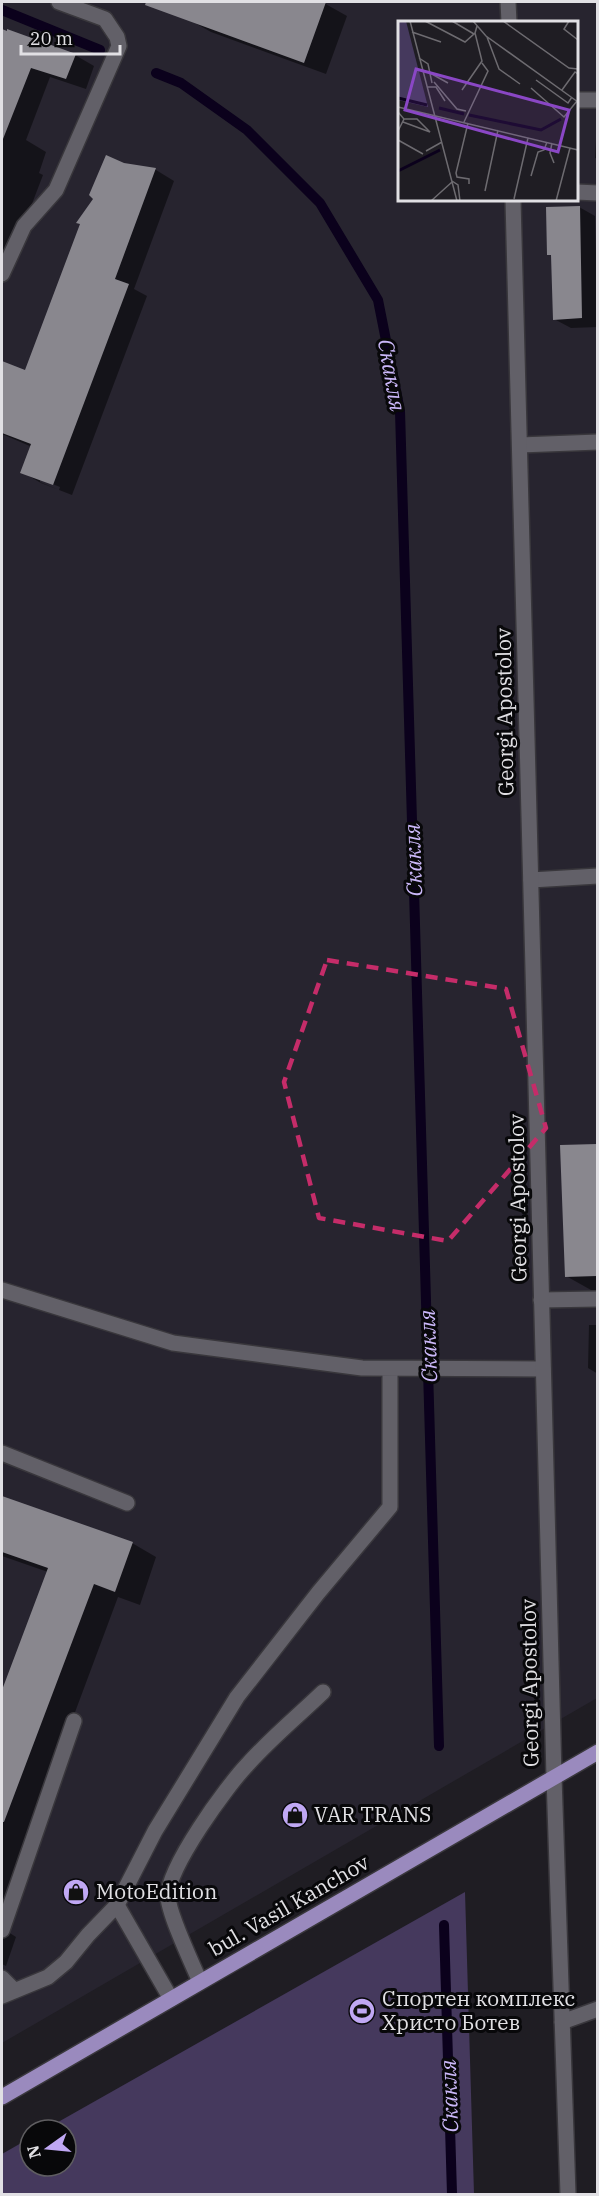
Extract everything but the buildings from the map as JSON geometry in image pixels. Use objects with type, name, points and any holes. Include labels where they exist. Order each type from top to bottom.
[{"type":"main road","name":"bul. Vasil Kanchov","points":[[2,2097],[597,1752]]},
{"type":"street","points":[[2,274],[24,226],[56,190],[119,46],[117,37],[105,19],[59,2]]},
{"type":"street","points":[[508,2],[509,21]]},
{"type":"street","points":[[578,100],[597,100]]},
{"type":"street","points":[[578,192],[597,193]]},
{"type":"street","name":"Georgi Apostolov","points":[[513,201],[554,1777],[568,2194]]},
{"type":"street","points":[[520,445],[597,442]]},
{"type":"street","points":[[531,880],[597,876]]},
{"type":"street","points":[[2,1290],[173,1343],[390,1370],[543,1369]]},
{"type":"street","points":[[542,1300],[597,1299]]},
{"type":"street","points":[[2,1978],[8,1993],[48,1977],[66,1962],[117,1905],[155,1831],[237,1697],[318,1593],[390,1507],[390,1370]]},
{"type":"street","points":[[2,1454],[127,1503]]},
{"type":"street","points":[[200,1982],[175,1920],[168,1896],[177,1866],[194,1836],[246,1766],[323,1692]]},
{"type":"street","points":[[2,1930],[74,1721]]},
{"type":"street","points":[[117,1905],[171,1999]]},
{"type":"street","points":[[562,2022],[597,2009]]},
{"type":"highlighted area","points":[[327,960],[506,989],[546,1128],[448,1241],[319,1218],[284,1082]]},
{"type":"shaded area","points":[[2,2],[597,2],[597,1698],[2,2043]]},
{"type":"shaded area","name":"Спортен комплекс Христо Ботев","points":[[465,1892],[474,2194],[2,2194],[2,2154],[18,2145],[18,2178],[78,2178],[78,2118],[65,2118]]},
{"type":"waterway","name":"Скакля","points":[[2,10],[100,50]]},
{"type":"waterway","name":"Скакля","points":[[156,73],[181,83],[247,130],[320,203],[378,300],[400,411],[439,1746]]},
{"type":"waterway","name":"Скакля","points":[[444,1925],[452,2194]]},
{"type":"place","name":"VAR TRANS","points":[[295,1815]]},
{"type":"place","name":"MotoEdition","points":[[76,1892]]},
{"type":"place","name":"Спортен комплекс Христо Ботев","points":[[362,2011]]}]
